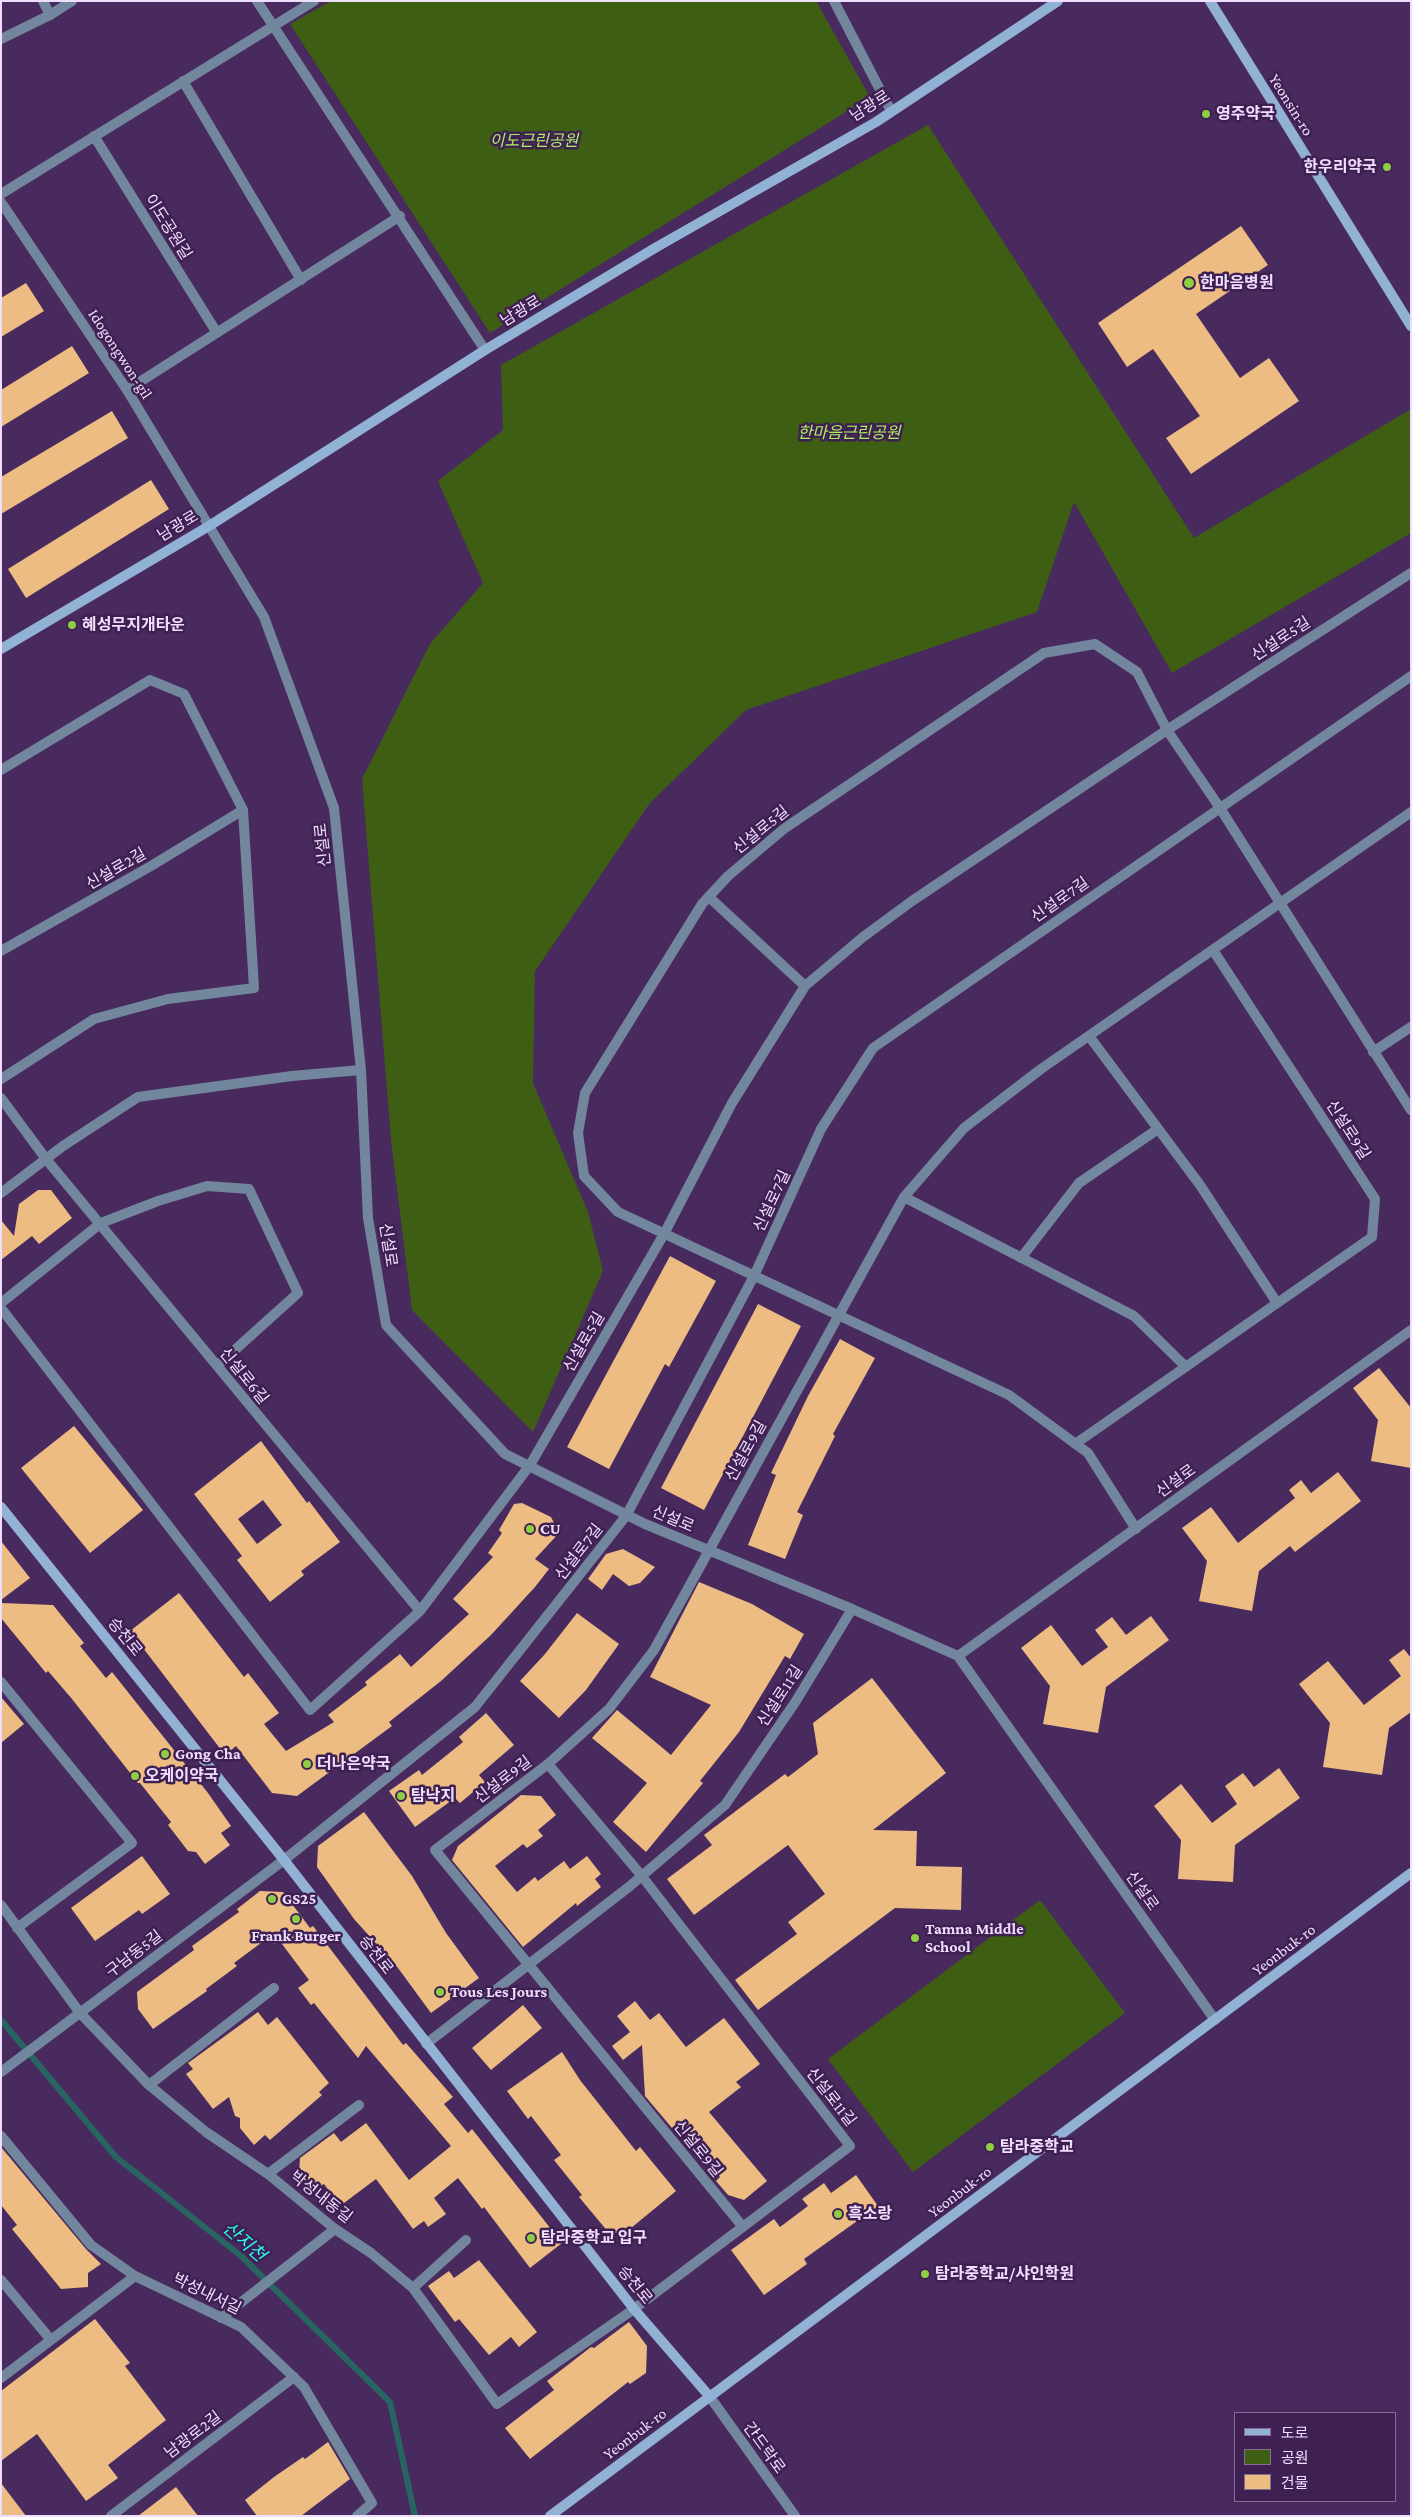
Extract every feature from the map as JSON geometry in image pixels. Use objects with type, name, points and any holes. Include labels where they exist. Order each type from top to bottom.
[{"type":"main road","name":"남광로","points":[[1,649],[209,526],[486,350],[655,248],[876,122],[891,110],[1058,1]]},
{"type":"main road","name":"Yeonsin-ro","points":[[1210,1],[1411,326]]},
{"type":"main road","name":"승천로","points":[[1,1506],[284,1860],[634,2309],[710,2397]]},
{"type":"main road","name":"Yeonbuk-ro","points":[[550,2516],[1411,1873]]},
{"type":"street","points":[[44,1],[50,15]]},
{"type":"street","points":[[1,39],[50,15],[72,1]]},
{"type":"street","points":[[257,1],[400,216],[486,350]]},
{"type":"street","points":[[1,194],[272,25],[314,1]]},
{"type":"street","points":[[834,1],[891,110]]},
{"type":"street","points":[[183,81],[301,280]]},
{"type":"street","name":"이도공원길","points":[[94,136],[217,333]]},
{"type":"street","name":"Idogongwon-gil","points":[[1,202],[127,390],[209,526]]},
{"type":"street","points":[[127,390],[400,216]]},
{"type":"street","name":"신설로","points":[[209,526],[264,617],[334,808],[361,1070],[368,1218],[386,1325],[505,1454],[530,1465],[626,1516],[852,1609],[958,1656],[1215,2020]]},
{"type":"street","name":"신설로5길","points":[[1,1308],[310,1710],[420,1612],[530,1465],[664,1234],[732,1103],[805,986],[863,937],[912,901],[1167,730],[1411,573]]},
{"type":"street","name":"신설로5길","points":[[664,1234],[618,1212],[584,1176],[578,1133],[586,1093],[697,912],[728,876],[785,828],[1044,653],[1095,644],[1137,672],[1167,730]]},
{"type":"street","name":"신설로7길","points":[[284,1860],[475,1707],[626,1516],[754,1276],[821,1129],[873,1048],[1411,676]]},
{"type":"street","points":[[1,770],[150,680],[184,694],[243,810],[254,988],[168,998],[94,1019],[1,1079]]},
{"type":"street","points":[[1167,730],[1220,808],[1411,1110]]},
{"type":"street","name":"신설로2길","points":[[1,950],[151,866],[243,810]]},
{"type":"street","name":"신설로9길","points":[[743,2227],[435,1850],[548,1764],[609,1709],[654,1650],[904,1197],[964,1128],[1089,1036],[1411,812]]},
{"type":"street","points":[[709,897],[805,986]]},
{"type":"street","name":"신설로9길","points":[[1075,1444],[1372,1236],[1375,1199],[1213,950]]},
{"type":"street","points":[[1373,1052],[1411,1027]]},
{"type":"street","points":[[1089,1036],[1200,1185],[1277,1303]]},
{"type":"street","points":[[1,1193],[46,1159],[138,1097],[292,1076],[361,1070]]},
{"type":"street","points":[[1,1098],[46,1159]]},
{"type":"street","points":[[1021,1258],[1079,1182],[1158,1129]]},
{"type":"street","name":"신설로6길","points":[[46,1159],[101,1223],[420,1612]]},
{"type":"street","points":[[1,1303],[101,1223],[158,1201],[207,1186],[249,1189],[298,1292],[217,1366]]},
{"type":"street","points":[[904,1197],[1134,1316],[1186,1367]]},
{"type":"street","points":[[664,1234],[1009,1395],[1088,1453],[1136,1529]]},
{"type":"street","name":"신설로","points":[[958,1656],[1411,1330]]},
{"type":"street","name":"신설로11길","points":[[426,2044],[641,1875],[726,1805],[796,1701],[852,1609]]},
{"type":"street","points":[[1,1682],[132,1843],[16,1928]]},
{"type":"street","points":[[548,1764],[641,1875]]},
{"type":"street","name":"구남동5길","points":[[1,2072],[284,1860]]},
{"type":"street","name":"신설로11길","points":[[634,2309],[850,2146],[641,1875]]},
{"type":"street","name":"박성내동길","points":[[1,1905],[80,2013],[149,2085],[206,2132],[268,2174],[335,2229],[371,2253],[413,2288],[496,2404],[634,2309]]},
{"type":"street","points":[[149,2085],[274,1988]]},
{"type":"street","points":[[268,2174],[358,2106]]},
{"type":"street","name":"박성내서길","points":[[1,2136],[91,2245],[135,2276],[241,2327],[304,2387],[372,2503],[357,2516]]},
{"type":"street","points":[[221,2318],[335,2229]]},
{"type":"street","points":[[413,2288],[466,2240]]},
{"type":"street","points":[[1,2378],[135,2276]]},
{"type":"street","points":[[1,2280],[51,2340]]},
{"type":"street","name":"남광로2길","points":[[112,2516],[294,2377]]},
{"type":"street","name":"간드락로","points":[[710,2397],[795,2516]]},
{"type":"green space","name":"이도근린공원","points":[[331,1],[816,1],[870,97],[490,333],[290,24]]},
{"type":"green space","name":"한마음근린공원","points":[[928,125],[1194,538],[1411,409],[1411,533],[1172,673],[1074,502],[1037,612],[746,710],[650,803],[535,971],[533,1083],[588,1212],[603,1271],[533,1432],[412,1310],[391,1140],[362,779],[430,644],[483,583],[438,481],[503,430],[501,365]]},
{"type":"green space","points":[[1040,1900],[1125,2013],[913,2172],[828,2059]]},
{"type":"building","points":[[1241,226],[1268,265],[1196,314],[1240,378],[1269,358],[1299,401],[1191,474],[1166,438],[1200,416],[1153,349],[1127,367],[1098,323]]},
{"type":"building","points":[[26,283],[44,311],[1,337],[1,298]]},
{"type":"building","points":[[72,346],[89,373],[1,427],[1,390]]},
{"type":"building","points":[[112,411],[128,438],[1,514],[1,477]]},
{"type":"building","points":[[151,480],[169,509],[26,598],[8,569]]},
{"type":"building","points":[[38,1190],[51,1190],[72,1218],[39,1244],[32,1236],[1,1260],[1,1220],[14,1236],[19,1204]]},
{"type":"building","points":[[670,1256],[716,1281],[669,1367],[665,1364],[609,1469],[567,1447]]},
{"type":"building","points":[[758,1304],[801,1326],[704,1510],[661,1488]]},
{"type":"building","points":[[840,1339],[875,1358],[833,1434],[835,1436],[797,1512],[803,1515],[785,1559],[748,1545],[776,1475],[771,1473],[808,1396]]},
{"type":"building","points":[[1379,1368],[1411,1408],[1411,1468],[1371,1461],[1378,1420],[1353,1388]]},
{"type":"building","points":[[74,1426],[143,1510],[90,1553],[21,1468]]},
{"type":"building","points":[[261,1441],[307,1503],[309,1501],[340,1542],[301,1571],[304,1575],[270,1602],[237,1560],[242,1556],[194,1494]],"holes":[[[263,1500],[282,1525],[257,1544],[238,1519]]]},
{"type":"building","points":[[1338,1472],[1361,1501],[1295,1552],[1290,1546],[1259,1571],[1252,1611],[1199,1601],[1207,1561],[1182,1528],[1211,1507],[1238,1543],[1295,1498],[1289,1490],[1301,1480],[1311,1493]]},
{"type":"building","points":[[522,1503],[551,1517],[559,1533],[535,1559],[549,1569],[491,1635],[441,1681],[389,1722],[392,1726],[297,1796],[272,1793],[236,1746],[225,1755],[130,1631],[179,1593],[244,1677],[248,1673],[279,1713],[264,1724],[286,1751],[334,1722],[328,1715],[367,1685],[365,1682],[400,1654],[411,1667],[469,1614],[453,1599],[493,1557],[488,1553],[502,1533],[499,1530],[514,1504]]},
{"type":"building","points":[[1,1541],[30,1578],[1,1600]]},
{"type":"building","points":[[623,1549],[655,1567],[640,1583],[629,1586],[613,1574],[602,1590],[588,1579],[606,1554]]},
{"type":"building","points":[[699,1582],[752,1604],[804,1634],[790,1659],[785,1656],[739,1732],[700,1781],[703,1783],[646,1852],[613,1822],[647,1783],[592,1738],[617,1710],[671,1755],[711,1705],[650,1677]]},
{"type":"building","points":[[1,1603],[53,1605],[84,1643],[80,1646],[106,1678],[112,1672],[208,1793],[231,1826],[221,1833],[230,1845],[205,1864],[196,1852],[188,1851],[168,1825],[171,1822],[140,1783],[138,1783],[72,1699],[48,1671],[46,1673],[1,1618]]},
{"type":"building","points":[[577,1613],[619,1644],[586,1690],[559,1718],[520,1681],[545,1654]]},
{"type":"building","points":[[1151,1616],[1169,1640],[1106,1687],[1098,1733],[1043,1724],[1050,1686],[1021,1648],[1051,1625],[1082,1666],[1108,1647],[1095,1630],[1112,1617],[1126,1635]]},
{"type":"building","points":[[1404,1649],[1411,1658],[1411,1712],[1389,1728],[1382,1775],[1323,1767],[1330,1723],[1299,1684],[1328,1661],[1364,1705],[1401,1676],[1389,1660]]},
{"type":"building","points":[[872,1678],[946,1773],[873,1830],[917,1831],[916,1866],[962,1867],[961,1910],[895,1908],[758,2010],[735,1980],[797,1934],[788,1922],[825,1894],[788,1845],[694,1915],[667,1879],[712,1845],[704,1835],[785,1774],[788,1777],[818,1754],[813,1723]]},
{"type":"building","points":[[1,1697],[24,1724],[1,1743]]},
{"type":"building","points":[[486,1713],[514,1745],[479,1775],[485,1782],[460,1803],[455,1798],[415,1827],[389,1791],[419,1770],[422,1775],[463,1742],[459,1737]]},
{"type":"building","points":[[1279,1768],[1300,1798],[1235,1845],[1233,1882],[1178,1879],[1181,1840],[1154,1806],[1181,1784],[1212,1823],[1237,1804],[1225,1786],[1243,1773],[1254,1787]]},
{"type":"building","points":[[521,1795],[541,1796],[556,1815],[538,1830],[543,1836],[527,1848],[523,1844],[495,1866],[517,1892],[535,1877],[538,1881],[564,1861],[570,1869],[587,1856],[601,1874],[595,1879],[601,1887],[577,1906],[576,1903],[523,1947],[452,1860],[458,1846]]},
{"type":"building","points":[[364,1812],[412,1876],[446,1933],[479,1978],[431,2013],[398,1968],[354,1919],[317,1867],[318,1846]]},
{"type":"building","points":[[142,1856],[170,1894],[142,1914],[139,1910],[95,1941],[71,1908]]},
{"type":"building","points":[[260,1891],[283,1892],[310,1928],[313,1926],[403,2045],[406,2043],[453,2097],[444,2104],[468,2133],[472,2129],[562,2243],[530,2268],[484,2207],[482,2209],[458,2178],[434,2198],[446,2214],[428,2227],[424,2221],[413,2229],[376,2179],[340,2206],[324,2184],[318,2187],[303,2178],[299,2173],[300,2158],[334,2133],[341,2142],[366,2123],[409,2180],[451,2146],[366,2046],[358,2058],[314,2003],[311,2005],[298,1988],[309,1980],[279,1940],[274,1944],[269,1937],[234,1963],[237,1966],[206,1989],[207,1991],[153,2029],[138,2009],[137,1992],[194,1950],[192,1946],[239,1912],[237,1909]]},
{"type":"building","points":[[635,2001],[650,2020],[659,2013],[686,2047],[724,2018],[760,2064],[736,2082],[741,2087],[709,2112],[767,2181],[744,2200],[728,2195],[716,2181],[720,2177],[677,2123],[672,2128],[645,2096],[642,2045],[623,2060],[612,2046],[630,2032],[617,2016]]},
{"type":"building","points":[[523,2005],[542,2028],[491,2070],[472,2048]]},
{"type":"building","points":[[258,2012],[268,2025],[277,2017],[329,2083],[319,2092],[322,2095],[270,2140],[265,2135],[254,2145],[240,2128],[240,2118],[235,2116],[229,2097],[213,2109],[186,2074],[193,2069],[188,2063]]},
{"type":"building","points":[[562,2052],[580,2080],[636,2151],[640,2147],[676,2191],[625,2233],[609,2233],[579,2197],[582,2195],[554,2160],[561,2155],[531,2116],[528,2119],[507,2091]]},
{"type":"building","points":[[1,2147],[86,2249],[101,2264],[88,2273],[88,2287],[61,2289],[12,2229],[17,2225],[1,2205]]},
{"type":"building","points":[[856,2175],[878,2206],[804,2259],[807,2264],[764,2295],[731,2250],[774,2219],[780,2227],[808,2206],[802,2199],[824,2183],[831,2193]]},
{"type":"building","points":[[479,2260],[537,2332],[519,2347],[511,2337],[489,2355],[459,2319],[455,2322],[428,2286],[449,2271],[454,2278]]},
{"type":"building","points":[[95,2319],[130,2363],[125,2366],[166,2420],[108,2465],[118,2478],[86,2501],[37,2434],[1,2461],[1,2391]]},
{"type":"building","points":[[629,2322],[647,2346],[646,2373],[630,2384],[628,2382],[530,2459],[505,2428],[554,2390],[547,2381],[591,2347],[594,2348]]},
{"type":"building","points":[[328,2442],[350,2479],[301,2516],[257,2516],[245,2500],[274,2477],[303,2457],[305,2459]]},
{"type":"building","points":[[1,2483],[26,2516],[1,2516]]},
{"type":"building","points":[[176,2487],[198,2516],[138,2516]]},
{"type":"waterway","name":"산지천","points":[[1,2020],[116,2157],[241,2256],[390,2402],[415,2516]]},
{"type":"place","name":"영주약국","points":[[1206,114]]},
{"type":"place","name":"한우리약국","points":[[1387,167]]},
{"type":"place","name":"한마음병원","points":[[1189,283]]},
{"type":"place","name":"혜성무지개타운","points":[[72,625]]},
{"type":"place","name":"CU","points":[[530,1529]]},
{"type":"place","name":"Gong Cha","points":[[165,1754]]},
{"type":"place","name":"더나은약국","points":[[307,1764]]},
{"type":"place","name":"오케이약국","points":[[135,1776]]},
{"type":"place","name":"탐낙지","points":[[401,1796]]},
{"type":"place","name":"GS25","points":[[272,1899]]},
{"type":"place","name":"Frank Burger","points":[[296,1919]]},
{"type":"place","name":"Tamna Middle School","points":[[915,1938]]},
{"type":"place","name":"Tous Les Jours","points":[[440,1992]]},
{"type":"place","name":"탐라중학교","points":[[990,2147]]},
{"type":"place","name":"흑소랑","points":[[838,2214]]},
{"type":"place","name":"탐라중학교 입구","points":[[531,2238]]},
{"type":"place","name":"탐라중학교/샤인학원","points":[[925,2274]]}]
